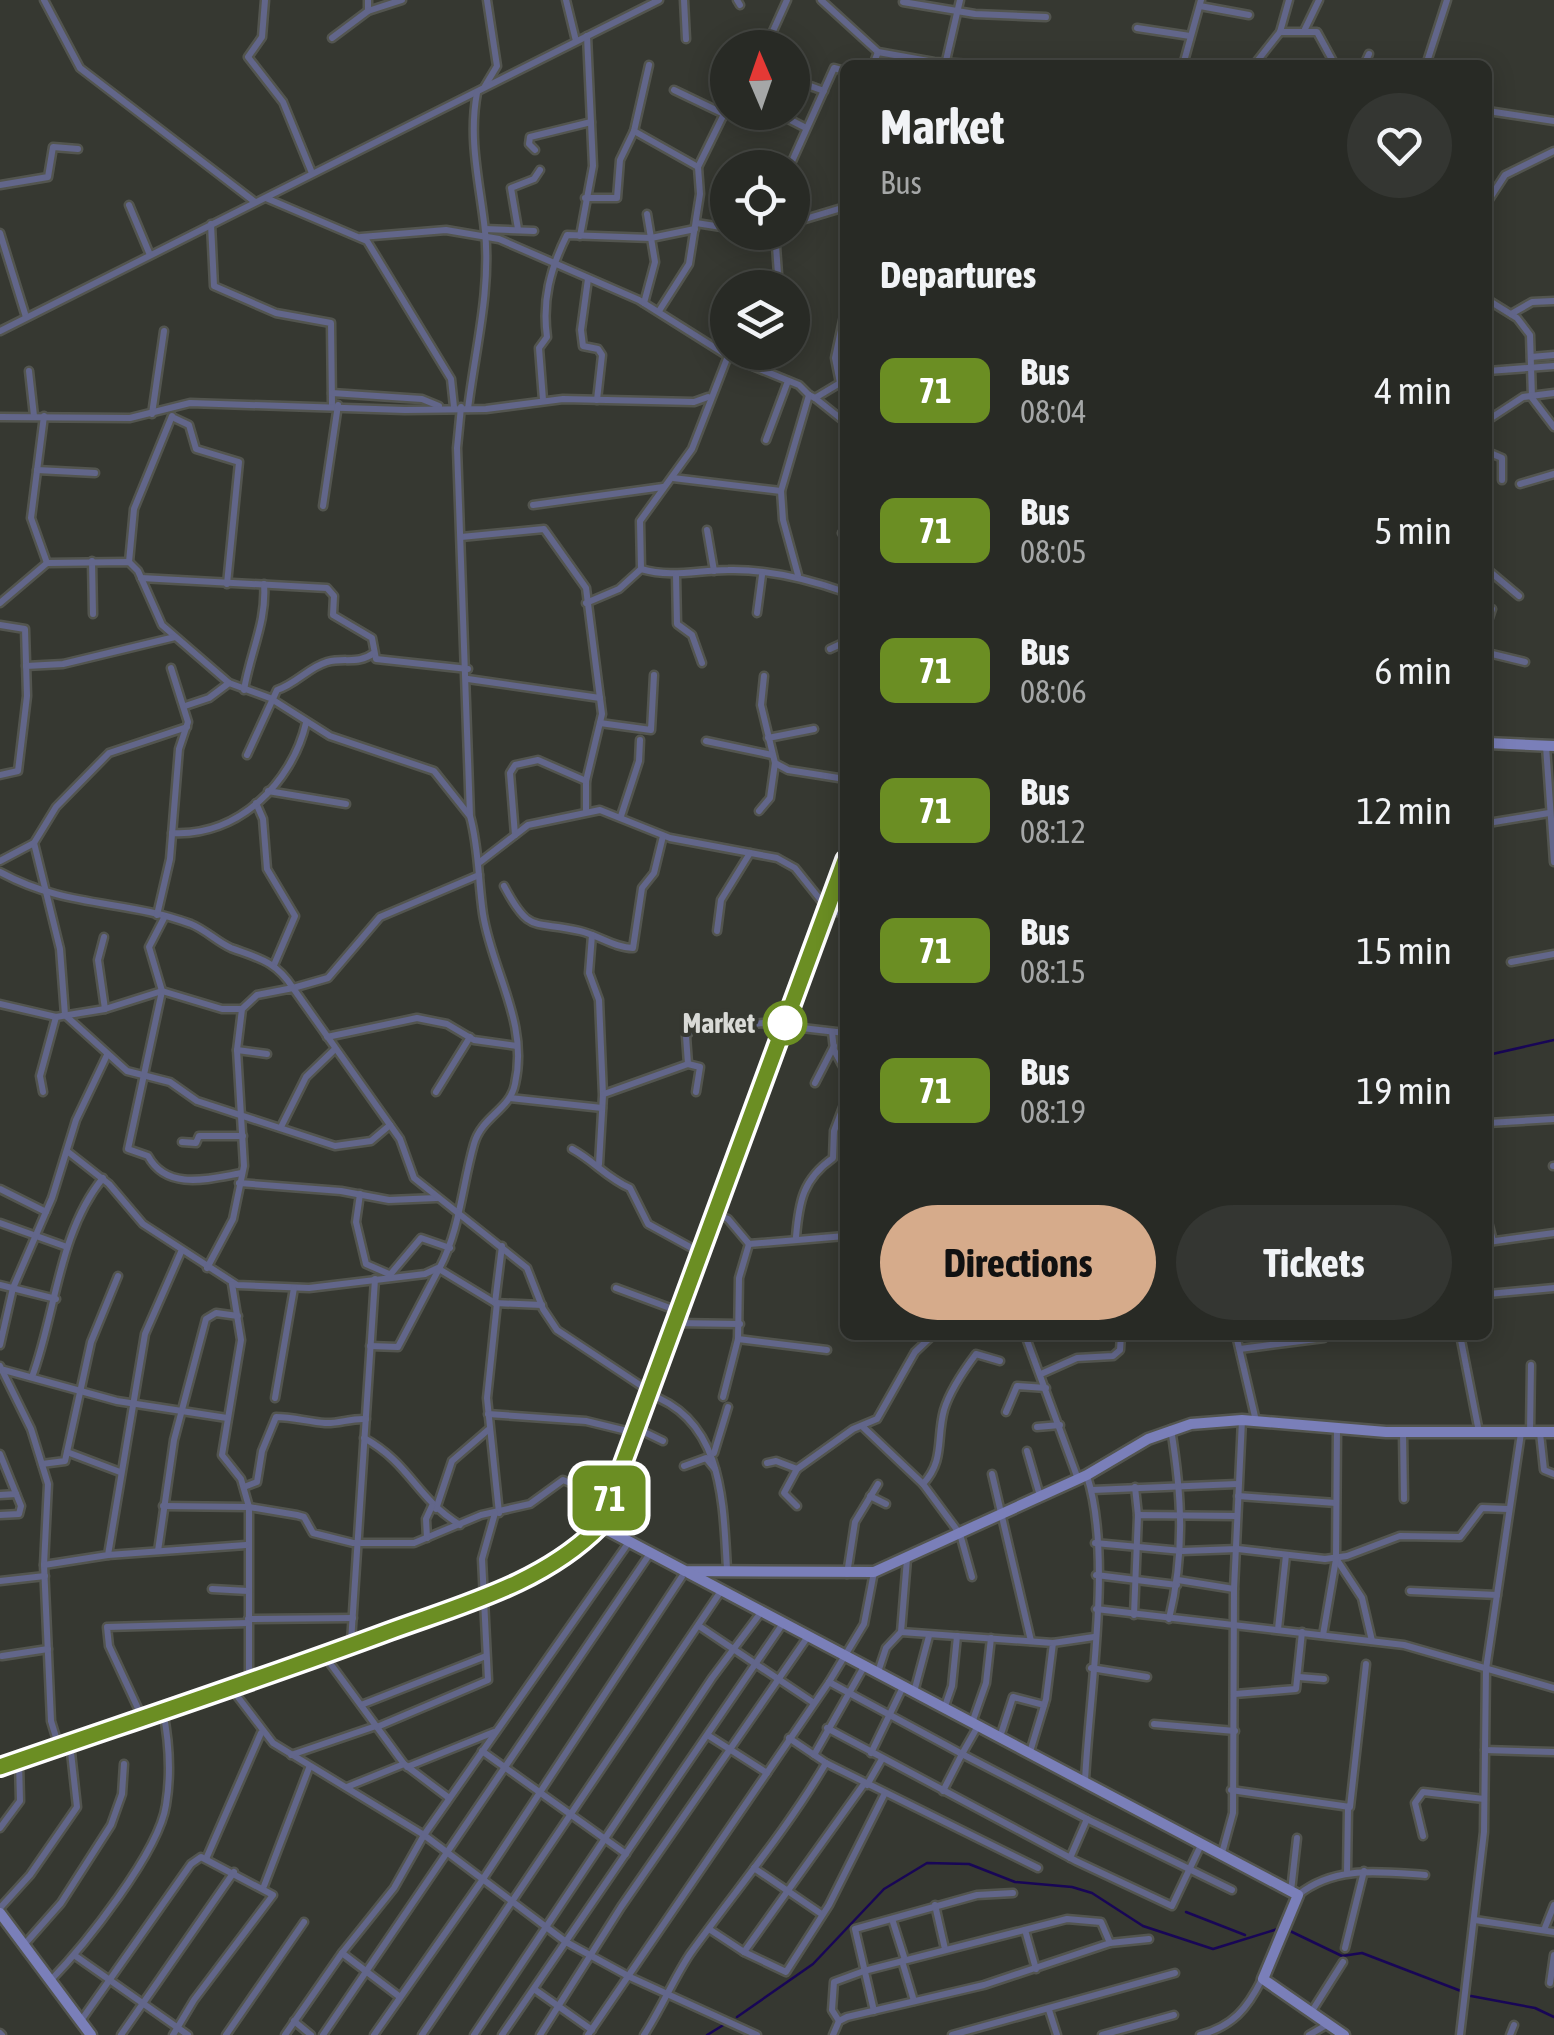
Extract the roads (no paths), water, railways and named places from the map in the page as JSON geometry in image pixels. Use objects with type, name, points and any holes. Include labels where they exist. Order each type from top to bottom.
[{"type":"street","points":[[44,0],[80,68],[256,202]]},
{"type":"street","points":[[265,0],[262,37],[248,57],[283,102],[312,173]]},
{"type":"street","points":[[368,0],[368,11]]},
{"type":"street","points":[[332,38],[368,11],[402,0]]},
{"type":"street","points":[[370,1346],[398,1346],[450,1248],[478,1128],[510,1098],[516,1078],[514,1017],[484,915],[480,862],[470,816],[468,669],[457,448],[461,408],[481,331],[485,233],[474,150],[480,89],[497,66],[486,0]]},
{"type":"street","points":[[566,0],[576,41]]},
{"type":"street","points":[[0,331],[659,0]]},
{"type":"street","points":[[684,0],[686,39]]},
{"type":"street","points":[[773,30],[788,0]]},
{"type":"street","points":[[821,0],[878,52],[923,60]]},
{"type":"street","points":[[946,60],[960,0]]},
{"type":"street","points":[[1258,60],[1280,32],[1289,0]]},
{"type":"street","points":[[1305,29],[1319,0]]},
{"type":"street","points":[[1428,60],[1447,0]]},
{"type":"street","points":[[903,2],[956,12],[1046,17]]},
{"type":"street","points":[[1184,60],[1201,3],[1249,14]]},
{"type":"street","points":[[1137,28],[1190,36]]},
{"type":"street","points":[[1280,32],[1317,32],[1332,60]]},
{"type":"street","points":[[580,236],[592,166],[588,36]]},
{"type":"street","points":[[874,60],[878,52]]},
{"type":"street","points":[[1367,60],[1370,54]]},
{"type":"street","points":[[585,198],[617,198],[620,160],[634,131],[649,65]]},
{"type":"street","points":[[810,120],[834,68],[840,70]]},
{"type":"street","points":[[810,86],[824,92]]},
{"type":"street","points":[[660,311],[689,264],[696,226],[698,167],[724,111],[674,90]]},
{"type":"street","points":[[1492,113],[1554,121]]},
{"type":"street","points":[[536,150],[530,148],[530,137],[592,122]]},
{"type":"street","points":[[634,131],[698,167]]},
{"type":"street","points":[[0,186],[48,177],[54,146],[78,149]]},
{"type":"street","points":[[1492,194],[1504,175],[1554,151]]},
{"type":"street","points":[[518,229],[511,188],[534,179],[540,170]]},
{"type":"street","points":[[264,198],[361,237],[424,230],[534,232]]},
{"type":"street","points":[[129,205],[150,255]]},
{"type":"street","points":[[810,218],[840,209]]},
{"type":"street","points":[[644,303],[654,274],[647,214]]},
{"type":"street","points":[[210,224],[214,286],[276,313],[331,324],[335,405],[323,506]]},
{"type":"street","points":[[543,400],[539,348],[547,337],[543,313],[553,266],[566,236],[651,238],[696,226],[710,227]]},
{"type":"street","points":[[0,233],[26,317]]},
{"type":"street","points":[[485,233],[644,303],[710,344]]},
{"type":"street","points":[[361,237],[451,379],[461,408]]},
{"type":"street","points":[[588,279],[580,330],[583,346],[601,351],[597,400]]},
{"type":"street","points":[[1512,314],[1532,302],[1554,300]]},
{"type":"street","points":[[1492,302],[1512,314],[1530,335],[1532,398],[1554,428]]},
{"type":"street","points":[[152,414],[164,331]]},
{"type":"street","points":[[840,338],[836,358],[840,374]]},
{"type":"street","points":[[1531,356],[1554,355]]},
{"type":"street","points":[[1492,370],[1511,367],[1531,372],[1554,366]]},
{"type":"street","points":[[29,370],[34,416]]},
{"type":"street","points":[[586,603],[619,589],[641,569],[640,521],[692,449],[708,397],[723,370]]},
{"type":"street","points":[[762,370],[788,381],[840,418]]},
{"type":"street","points":[[766,440],[788,381]]},
{"type":"street","points":[[798,575],[782,520],[781,491],[812,396],[840,383]]},
{"type":"street","points":[[332,393],[422,399],[441,407]]},
{"type":"street","points":[[1492,417],[1523,397],[1554,393]]},
{"type":"street","points":[[1,414],[119,419],[171,413],[190,403],[404,410],[543,400],[694,402],[708,397]]},
{"type":"street","points":[[171,413],[134,509],[129,562],[141,578],[158,620],[244,690],[270,698],[330,736],[434,771],[470,816]]},
{"type":"street","points":[[171,413],[192,430],[196,449],[239,462],[227,584]]},
{"type":"street","points":[[44,416],[31,518],[47,563]]},
{"type":"street","points":[[1492,454],[1502,458],[1502,480]]},
{"type":"street","points":[[37,470],[95,473]]},
{"type":"street","points":[[1520,484],[1554,474]]},
{"type":"street","points":[[674,478],[781,491]]},
{"type":"street","points":[[533,505],[663,486]]},
{"type":"street","points":[[461,538],[544,529],[586,588],[600,698],[600,724],[586,781],[586,810]]},
{"type":"street","points":[[707,530],[714,572]]},
{"type":"street","points":[[92,561],[93,614]]},
{"type":"street","points":[[0,603],[47,563],[129,562]]},
{"type":"street","points":[[641,569],[676,574],[798,575],[840,590]]},
{"type":"street","points":[[1492,573],[1519,596]]},
{"type":"street","points":[[676,574],[678,627],[692,635],[702,663]]},
{"type":"street","points":[[757,613],[762,576]]},
{"type":"street","points":[[141,578],[227,584],[315,584],[333,591],[333,615],[372,638],[374,653],[380,660],[468,669]]},
{"type":"street","points":[[244,690],[251,650],[266,613],[264,584]]},
{"type":"street","points":[[0,625],[23,626],[27,696],[18,771],[0,775]]},
{"type":"street","points":[[26,666],[63,664],[175,637]]},
{"type":"street","points":[[830,649],[840,644]]},
{"type":"street","points":[[247,755],[270,698],[324,663],[358,662],[374,653]]},
{"type":"street","points":[[1492,654],[1525,662]]},
{"type":"street","points":[[171,668],[186,706],[187,728],[179,749],[160,916],[149,947],[162,992],[127,1144],[130,1151],[148,1156],[154,1168],[176,1180],[242,1173]]},
{"type":"street","points":[[600,724],[652,730],[654,674]]},
{"type":"street","points":[[759,811],[770,798],[774,759],[761,705],[764,676]]},
{"type":"street","points":[[468,679],[600,698]]},
{"type":"street","points":[[186,706],[209,698],[230,682]]},
{"type":"street","points":[[172,833],[218,826],[256,802],[292,768],[306,723]]},
{"type":"street","points":[[0,861],[34,843],[56,806],[109,752],[187,728]]},
{"type":"street","points":[[768,738],[814,729]]},
{"type":"street","points":[[621,816],[639,761],[640,740]]},
{"type":"street","points":[[706,742],[774,759],[788,770],[840,778]]},
{"type":"street","points":[[1492,743],[1550,746],[1554,862]]},
{"type":"street","points":[[515,835],[510,772],[515,766],[538,760],[586,781]]},
{"type":"street","points":[[267,791],[346,804]]},
{"type":"street","points":[[256,802],[264,819],[266,868],[295,916],[274,965]]},
{"type":"street","points":[[480,862],[539,820],[586,810],[621,816],[663,836],[787,862],[827,910],[840,912]]},
{"type":"street","points":[[1492,823],[1551,820]]},
{"type":"street","points":[[504,886],[518,914],[530,924],[592,935],[634,948],[642,888],[654,873],[663,836]]},
{"type":"street","points":[[34,843],[60,949],[60,1016],[40,1076],[43,1092]]},
{"type":"street","points":[[717,931],[721,900],[750,853]]},
{"type":"street","points":[[0,872],[50,896],[192,924],[274,965],[390,1125],[414,1178],[502,1245],[530,1272],[542,1304],[562,1334],[684,1415],[714,1454]]},
{"type":"street","points":[[206,1268],[232,1219],[242,1173],[237,1050],[242,1009],[258,995],[328,978],[380,917],[431,894],[468,884],[481,874]]},
{"type":"street","points":[[0,1767],[324,1656],[481,1597],[554,1564],[600,1526],[632,1430],[840,874]]},
{"type":"street","points":[[592,935],[589,973],[599,1000],[603,1095],[599,1164]]},
{"type":"street","points":[[104,937],[98,960],[106,1009]]},
{"type":"street","points":[[1511,962],[1554,954]]},
{"type":"street","points":[[0,1004],[60,1016],[106,1009],[162,992],[222,1008],[242,1009]]},
{"type":"street","points":[[60,1016],[127,1070],[170,1082],[198,1101],[329,1144],[347,1146],[375,1139],[390,1125]]},
{"type":"street","points":[[327,1038],[417,1018],[447,1024],[470,1037],[517,1046]]},
{"type":"street","points":[[688,1064],[686,1036],[692,1030],[763,1022],[840,1033]]},
{"type":"street","points":[[832,1032],[840,1059]]},
{"type":"street","points":[[436,1092],[470,1037]]},
{"type":"street","points":[[815,1083],[834,1046]]},
{"type":"street","points":[[237,1050],[267,1054]]},
{"type":"street","points":[[281,1127],[306,1077],[334,1050]]},
{"type":"street","points":[[0,1345],[13,1288],[46,1212],[76,1120],[108,1055]]},
{"type":"street","points":[[603,1095],[688,1064],[700,1067],[696,1092]]},
{"type":"street","points":[[510,1098],[602,1108]]},
{"type":"street","points":[[796,1237],[799,1200],[811,1174],[833,1158],[834,1132],[840,1116]]},
{"type":"street","points":[[1492,1123],[1554,1118]]},
{"type":"street","points":[[182,1142],[196,1143],[199,1136],[243,1136]]},
{"type":"street","points":[[572,1149],[599,1164],[612,1181],[630,1188],[648,1224],[699,1252]]},
{"type":"street","points":[[67,1151],[102,1178],[139,1220],[181,1252],[232,1282],[251,1288],[294,1288],[439,1268],[496,1303],[542,1304]]},
{"type":"street","points":[[32,1377],[67,1247],[102,1178]]},
{"type":"street","points":[[240,1183],[402,1201],[438,1198]]},
{"type":"street","points":[[0,1189],[46,1212]]},
{"type":"street","points":[[360,1194],[356,1222],[366,1264],[390,1276]]},
{"type":"street","points":[[713,1212],[728,1220],[749,1244]]},
{"type":"street","points":[[0,1222],[67,1247]]},
{"type":"street","points":[[1492,1242],[1554,1234]]},
{"type":"street","points":[[749,1244],[840,1236]]},
{"type":"street","points":[[390,1276],[421,1238],[450,1248]]},
{"type":"street","points":[[723,1396],[740,1324],[738,1278],[749,1244]]},
{"type":"street","points":[[290,1756],[376,1727],[488,1680],[482,1558],[497,1513],[488,1414],[502,1245]]},
{"type":"street","points":[[108,1555],[146,1328],[181,1252]]},
{"type":"street","points":[[42,1464],[63,1464],[91,1342],[118,1276]]},
{"type":"street","points":[[351,1646],[375,1279]]},
{"type":"street","points":[[232,1282],[240,1361],[226,1418],[223,1458],[244,1487],[249,1507],[246,1545],[250,1681]]},
{"type":"street","points":[[0,1285],[56,1299]]},
{"type":"street","points":[[276,1398],[294,1288]]},
{"type":"street","points":[[616,1288],[678,1310]]},
{"type":"street","points":[[1492,1294],[1554,1288]]},
{"type":"street","points":[[158,1551],[182,1412],[206,1319],[216,1313],[238,1316]]},
{"type":"street","points":[[673,1323],[740,1324]]},
{"type":"street","points":[[738,1338],[827,1350]]},
{"type":"street","points":[[797,1506],[784,1492],[797,1469],[877,1419],[915,1352],[928,1340]]},
{"type":"street","points":[[1027,1340],[1082,1477],[1092,1490],[1096,1609],[1085,1781]]},
{"type":"street","points":[[1042,1374],[1076,1358],[1114,1356],[1120,1350],[1121,1340]]},
{"type":"street","points":[[1237,1340],[1256,1421]]},
{"type":"street","points":[[1240,1349],[1309,1340]]},
{"type":"street","points":[[1461,1340],[1480,1434]]},
{"type":"street","points":[[924,1484],[940,1456],[944,1410],[961,1376],[976,1354],[1000,1361]]},
{"type":"street","points":[[1460,2035],[1475,1920],[1484,1798],[1486,1669],[1508,1509],[1530,1433],[1531,1365]]},
{"type":"street","points":[[1,1368],[134,1404],[226,1418]]},
{"type":"street","points":[[1,1368],[28,1420],[48,1484],[44,1565],[51,1721],[64,1745],[77,1808],[41,1861],[0,1910],[91,2035]]},
{"type":"street","points":[[1006,1412],[1017,1386],[1046,1388]]},
{"type":"street","points":[[726,1569],[722,1499],[714,1454],[728,1407]]},
{"type":"street","points":[[488,1414],[586,1421],[632,1430],[662,1441]]},
{"type":"street","points":[[244,1487],[257,1482],[262,1451],[276,1417],[306,1418],[324,1424],[346,1418],[366,1419]]},
{"type":"street","points":[[1222,1854],[1234,1814],[1234,1589],[1242,1420]]},
{"type":"street","points":[[685,1571],[874,1572],[1082,1477],[1171,1429],[1208,1421],[1402,1432],[1554,1432]]},
{"type":"street","points":[[862,1426],[924,1484],[960,1534],[972,1577]]},
{"type":"street","points":[[1038,1427],[1060,1426]]},
{"type":"street","points":[[1323,1635],[1336,1559],[1337,1427]]},
{"type":"street","points":[[1169,1619],[1178,1583],[1183,1514],[1171,1429]]},
{"type":"street","points":[[427,1538],[426,1519],[452,1460],[488,1430]]},
{"type":"street","points":[[1402,1432],[1404,1499]]},
{"type":"street","points":[[1530,1433],[1544,1470],[1554,1474]]},
{"type":"street","points":[[364,1438],[407,1468],[434,1507],[460,1525]]},
{"type":"street","points":[[1027,1451],[1040,1496]]},
{"type":"street","points":[[67,1452],[120,1472]]},
{"type":"street","points":[[0,1457],[16,1494],[18,1514],[0,1515]]},
{"type":"street","points":[[684,1466],[706,1458],[715,1468]]},
{"type":"street","points":[[767,1463],[776,1461],[797,1469]]},
{"type":"street","points":[[992,1474],[1005,1513],[1032,1641]]},
{"type":"street","points":[[164,1506],[249,1507],[304,1517],[312,1533],[389,1545],[427,1538],[530,1504],[563,1480],[609,1498]]},
{"type":"street","points":[[847,1574],[854,1522],[878,1484]]},
{"type":"street","points":[[1092,1490],[1237,1484]]},
{"type":"street","points":[[1134,1616],[1140,1544],[1135,1488]]},
{"type":"street","points":[[0,1495],[16,1494]]},
{"type":"street","points":[[870,1496],[886,1504]]},
{"type":"street","points":[[1238,1496],[1336,1503]]},
{"type":"street","points":[[1096,1543],[1182,1550],[1238,1549],[1336,1559],[1400,1536],[1460,1537],[1482,1508],[1508,1509]]},
{"type":"street","points":[[1138,1516],[1237,1516]]},
{"type":"street","points":[[600,1526],[1295,1893]]},
{"type":"street","points":[[284,2035],[394,1888],[424,1835],[629,1542]]},
{"type":"street","points":[[44,1565],[108,1555],[246,1545]]},
{"type":"street","points":[[323,2035],[649,1555]]},
{"type":"street","points":[[1278,1629],[1286,1555]]},
{"type":"street","points":[[878,1672],[886,1648],[901,1632],[907,1559]]},
{"type":"street","points":[[1336,1559],[1362,1598],[1372,1641]]},
{"type":"street","points":[[374,2035],[481,1882],[685,1571]]},
{"type":"street","points":[[534,1989],[590,2032],[846,1655],[864,1624],[874,1572]]},
{"type":"street","points":[[1096,1575],[1234,1589]]},
{"type":"street","points":[[0,1580],[45,1576]]},
{"type":"street","points":[[212,1589],[248,1590]]},
{"type":"street","points":[[422,2035],[722,1590]]},
{"type":"street","points":[[1410,1591],[1498,1595]]},
{"type":"street","points":[[1096,1609],[1424,1649],[1554,1688]]},
{"type":"street","points":[[474,2035],[763,1610]]},
{"type":"street","points":[[143,1718],[109,1646],[106,1627],[353,1618]]},
{"type":"street","points":[[502,2035],[785,1621]]},
{"type":"street","points":[[699,1626],[814,1702]]},
{"type":"street","points":[[901,1632],[1053,1643],[1094,1637]]},
{"type":"street","points":[[1234,1694],[1294,1689],[1302,1632]]},
{"type":"street","points":[[540,2035],[809,1636]]},
{"type":"street","points":[[871,1753],[908,1690],[930,1636]]},
{"type":"street","points":[[944,1708],[952,1686],[957,1636]]},
{"type":"street","points":[[943,1791],[975,1725],[992,1638]]},
{"type":"street","points":[[1030,1752],[1044,1705],[1053,1643]]},
{"type":"street","points":[[2,1656],[48,1649]]},
{"type":"street","points":[[324,1656],[406,1766],[450,1798]]},
{"type":"street","points":[[362,1705],[486,1656]]},
{"type":"street","points":[[1347,1873],[1348,1808],[1354,1800],[1366,1664]]},
{"type":"street","points":[[814,1755],[864,1665]]},
{"type":"street","points":[[1092,1668],[1147,1677]]},
{"type":"street","points":[[1298,1677],[1324,1679]]},
{"type":"street","points":[[829,1682],[1087,1819],[1232,1890]]},
{"type":"street","points":[[231,1688],[261,1732],[290,1756],[424,1835],[446,1856],[566,1942],[630,1978],[751,2034]]},
{"type":"street","points":[[1000,1738],[1014,1698],[1044,1705]]},
{"type":"street","points":[[50,1981],[74,1955],[159,1828],[166,1807],[168,1756],[163,1711]]},
{"type":"street","points":[[1154,1724],[1234,1732]]},
{"type":"street","points":[[828,1728],[1070,1858],[1172,1906],[1202,1844]]},
{"type":"street","points":[[346,1787],[497,1731]]},
{"type":"street","points":[[206,1859],[261,1732]]},
{"type":"street","points":[[708,1736],[767,1772]]},
{"type":"street","points":[[789,1738],[884,1794],[1038,1868]]},
{"type":"street","points":[[1484,1750],[1554,1752]]},
{"type":"street","points":[[482,1752],[626,1854]]},
{"type":"street","points":[[744,1952],[882,1759]]},
{"type":"street","points":[[0,1828],[20,1800],[18,1761]]},
{"type":"street","points":[[644,2035],[670,1996],[686,1959],[785,1830],[826,1763]]},
{"type":"street","points":[[23,1946],[61,1903],[111,1825],[122,1794],[124,1764]]},
{"type":"street","points":[[264,1886],[310,1768]]},
{"type":"street","points":[[1231,1790],[1348,1808]]},
{"type":"street","points":[[1423,1836],[1415,1803],[1424,1792],[1484,1798]]},
{"type":"street","points":[[709,1928],[744,1952],[786,1972],[847,1872],[884,1794]]},
{"type":"street","points":[[1070,1858],[1087,1819]]},
{"type":"street","points":[[1200,2035],[1226,2028],[1248,2006],[1262,1979],[1295,1893],[1296,1838]]},
{"type":"street","points":[[80,2022],[196,1857],[264,1886],[273,1895],[175,2032]]},
{"type":"street","points":[[754,1868],[820,1913]]},
{"type":"street","points":[[1346,1948],[1364,1871]]},
{"type":"street","points":[[122,2035],[234,1872]]},
{"type":"street","points":[[1295,1893],[1347,1873],[1425,1875]]},
{"type":"street","points":[[874,2010],[855,1930],[893,1922],[910,1911],[977,1895],[1014,1893]]},
{"type":"street","points":[[936,1905],[945,1949]]},
{"type":"street","points":[[1544,1930],[1554,1905]]},
{"type":"street","points":[[839,2021],[832,2010],[834,1982],[864,1971],[1067,1919],[1098,1920],[1110,1943]]},
{"type":"street","points":[[1475,1920],[1554,1932]]},
{"type":"street","points":[[226,2035],[304,1922]]},
{"type":"street","points":[[893,1922],[914,2000]]},
{"type":"street","points":[[1025,1930],[1036,1969]]},
{"type":"street","points":[[839,2021],[1036,1969],[1110,1943],[1149,1939]]},
{"type":"street","points":[[342,1953],[400,1997]]},
{"type":"street","points":[[74,1955],[142,2003],[175,2032],[188,2035]]},
{"type":"street","points":[[1550,1983],[1554,1955]]},
{"type":"street","points":[[1311,2012],[1342,1962]]},
{"type":"street","points":[[952,2035],[1175,1973]]},
{"type":"street","points":[[1262,1979],[1344,2035]]},
{"type":"street","points":[[1048,2010],[1056,2035]]},
{"type":"street","points":[[1102,2035],[1174,2015]]},
{"type":"street","points":[[294,2021],[310,2035]]},
{"type":"street","points":[[834,2035],[839,2021]]},
{"type":"street","points":[[1308,2035],[1328,2024]]},
{"type":"street","points":[[1510,2035],[1514,2024]]},
{"type":"waterway","points":[[1492,1054],[1554,1040]]},
{"type":"waterway","points":[[737,2017],[813,1964],[884,1889],[927,1863],[969,1864],[1015,1882],[1072,1887],[1092,1893],[1143,1926],[1213,1949],[1281,1928]]},
{"type":"waterway","points":[[1186,1912],[1245,1935]]},
{"type":"waterway","points":[[1290,1931],[1342,1956],[1362,1953],[1461,1991]]},
{"type":"waterway","points":[[1471,1996],[1535,2008],[1554,2017]]},
{"type":"waterway","points":[[707,2035],[725,2024]]},
{"type":"place","name":"Market","points":[[785,1023]]}]
